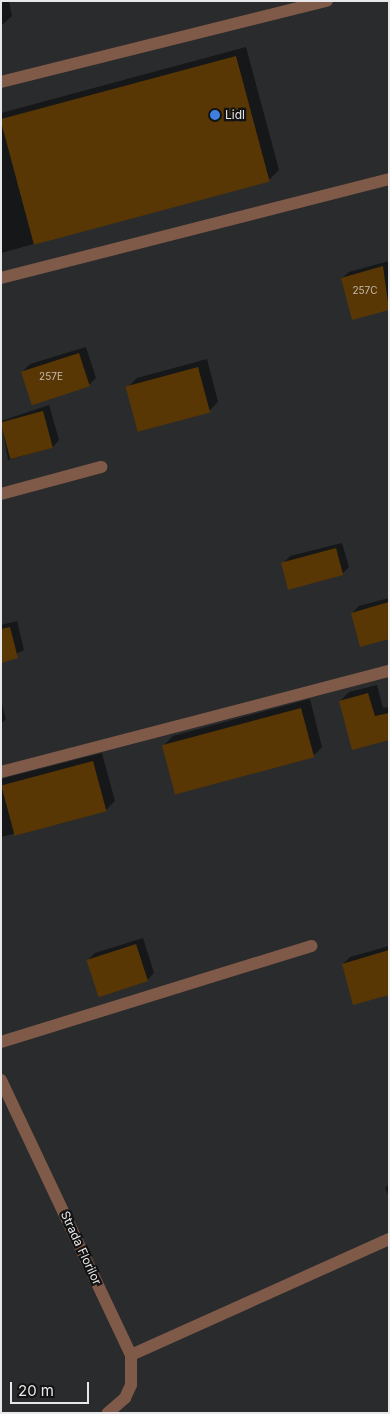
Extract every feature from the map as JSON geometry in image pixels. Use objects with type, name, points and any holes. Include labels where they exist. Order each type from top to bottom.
[{"type":"street","points":[[1,82],[327,1]]},
{"type":"street","points":[[1,278],[389,179]]},
{"type":"street","points":[[1,494],[101,467]]},
{"type":"street","points":[[1,772],[389,671]]},
{"type":"street","points":[[1,1042],[312,946]]},
{"type":"street","name":"Strada Florilor","points":[[1,1080],[131,1355],[131,1386],[125,1398],[108,1413]]},
{"type":"street","points":[[131,1355],[389,1239]]},
{"type":"building","points":[[236,56],[270,182],[34,245],[1,119]]},
{"type":"building","points":[[383,266],[389,310],[352,320],[341,278]]},
{"type":"building","points":[[79,353],[90,386],[32,405],[21,372]]},
{"type":"building","points":[[198,367],[210,412],[138,432],[126,386]]},
{"type":"building","points":[[43,411],[53,448],[10,459],[1,422]]},
{"type":"building","points":[[336,548],[343,575],[288,590],[281,563]]},
{"type":"building","points":[[389,602],[389,639],[360,647],[351,613]]},
{"type":"building","points":[[10,627],[18,658],[1,663],[1,629]]},
{"type":"building","points":[[368,693],[375,716],[389,713],[389,740],[352,750],[339,701]]},
{"type":"building","points":[[301,708],[314,757],[175,795],[162,745]]},
{"type":"building","points":[[93,761],[106,811],[15,836],[1,786]]},
{"type":"building","points":[[136,944],[148,981],[99,997],[87,960]]},
{"type":"building","points":[[389,950],[389,995],[353,1005],[342,964]]},
{"type":"place","name":"Lidl","points":[[215,115]]}]
